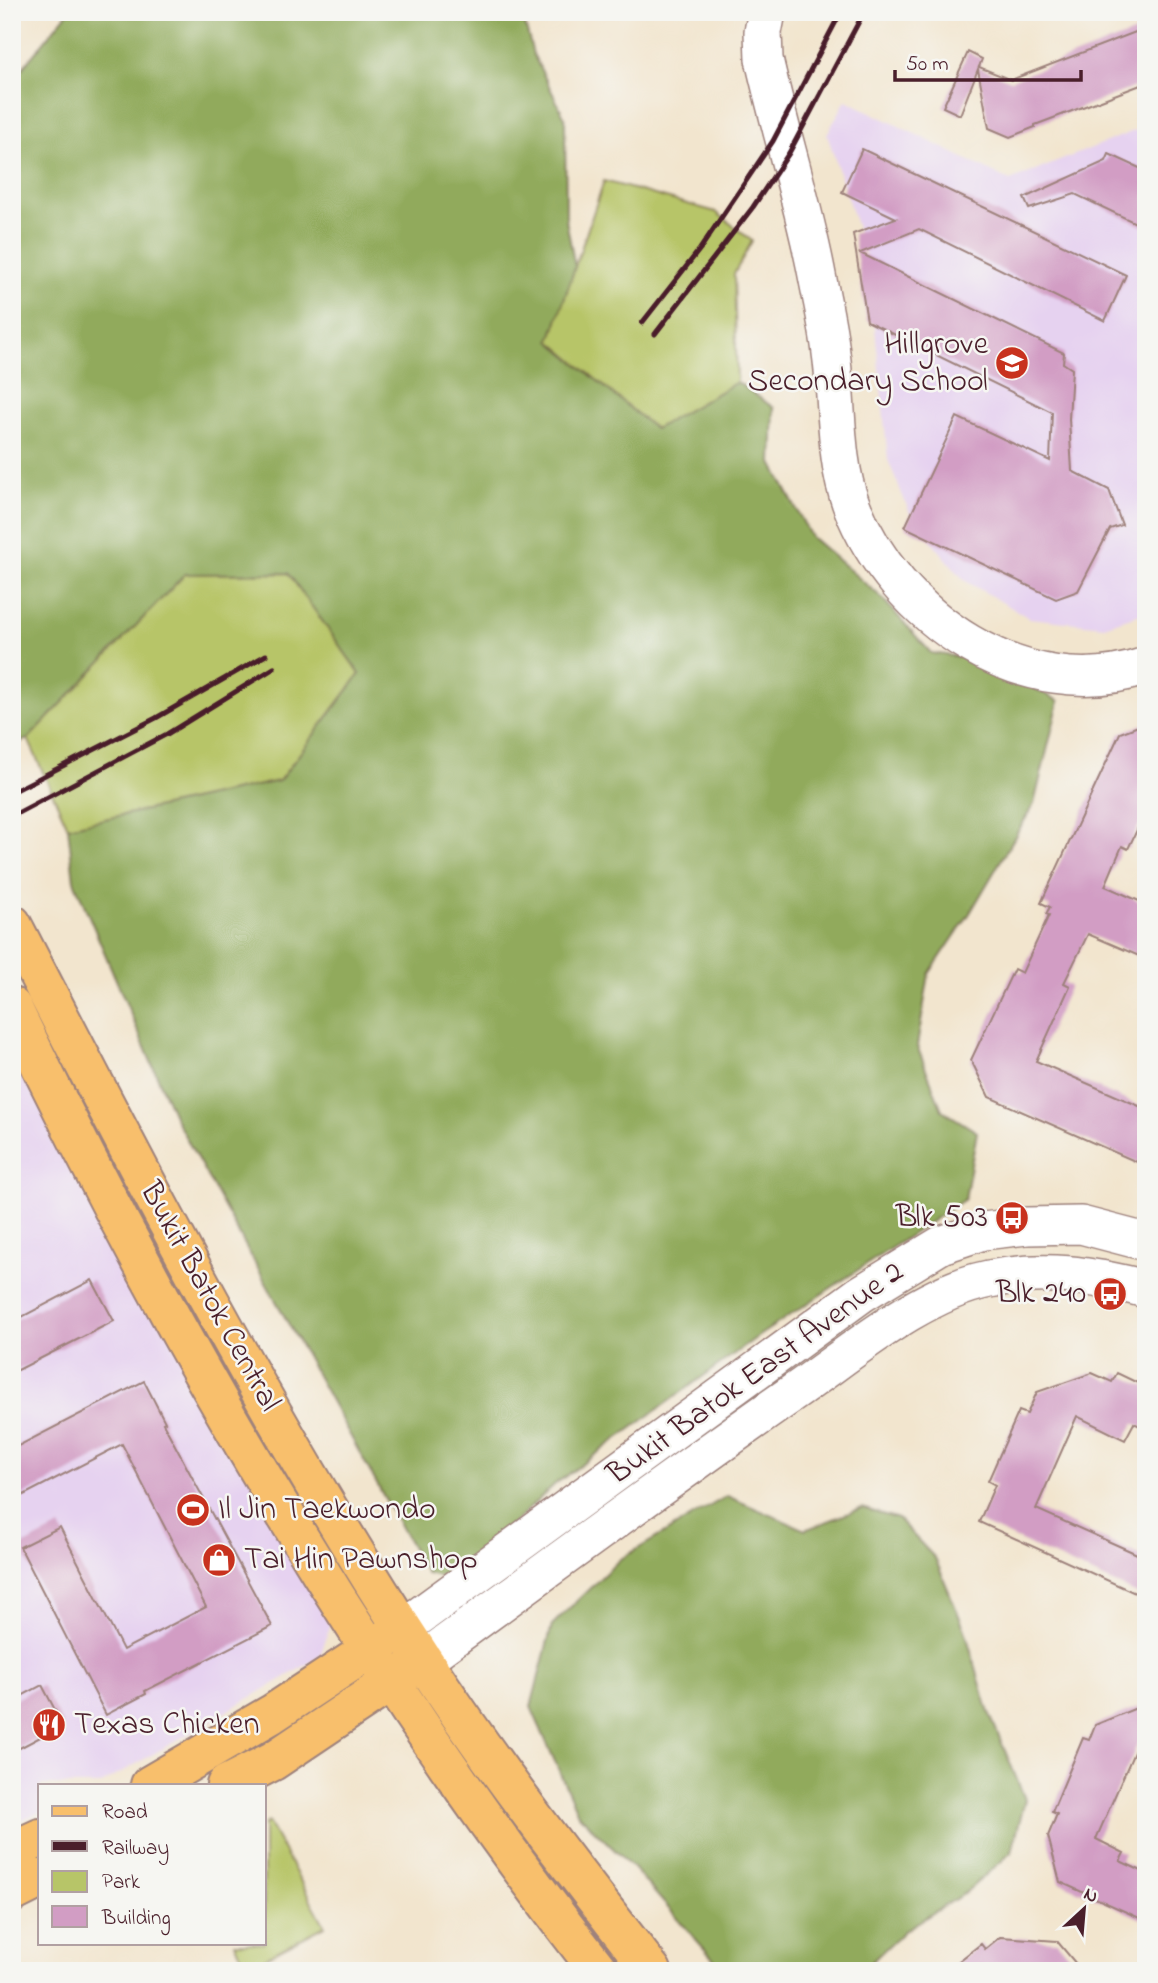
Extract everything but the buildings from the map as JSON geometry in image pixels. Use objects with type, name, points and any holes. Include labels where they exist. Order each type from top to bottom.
[{"type":"main road","name":"Bukit Batok Central","points":[[12,924],[123,1142],[239,1354],[402,1628]]},
{"type":"main road","name":"Bukit Batok Central","points":[[12,1007],[87,1161],[181,1336],[284,1517],[396,1664]]},
{"type":"main road","points":[[402,1628],[396,1664],[515,1860],[600,1971]]},
{"type":"main road","points":[[152,1784],[396,1664]]},
{"type":"main road","points":[[228,1784],[272,1761],[396,1664]]},
{"type":"main road","points":[[396,1664],[562,1856],[652,1971]]},
{"type":"main road","points":[[12,1851],[38,1839]]},
{"type":"main road","points":[[12,1894],[38,1880]]},
{"type":"street","points":[[768,12],[763,32],[764,60],[807,225],[831,352],[838,433],[851,503],[880,562],[924,612],[967,643],[1019,666],[1068,677],[1125,674],[1146,666]]},
{"type":"street","points":[[786,12],[781,34],[782,57],[825,221],[849,350],[856,430],[869,498],[896,552],[936,598],[976,626],[1025,648],[1069,659],[1121,655],[1146,647]]},
{"type":"street","name":"Bukit Batok East Avenue 2","points":[[402,1628],[861,1294],[942,1245],[983,1231],[1027,1226],[1081,1225],[1146,1242]]},
{"type":"street","name":"Bukit Batok East Avenue 2","points":[[396,1664],[673,1477],[866,1342],[947,1293],[988,1279],[1032,1274],[1087,1274],[1146,1289]]},
{"type":"shaded area","name":"Hillgrove Secondary School","points":[[846,100],[1010,181],[1146,126],[1146,612],[1104,626],[1029,618],[964,580],[911,516],[888,460],[869,266],[827,134]]},
{"type":"shaded area","points":[[12,1043],[332,1618],[320,1657],[102,1784],[38,1784],[38,1813],[12,1824]]},
{"type":"green space","points":[[68,12],[522,12],[533,54],[565,118],[566,220],[575,267],[550,341],[655,429],[737,382],[774,408],[772,463],[811,537],[881,597],[931,653],[977,659],[1059,701],[1034,804],[970,913],[929,974],[917,1046],[942,1110],[977,1132],[965,1199],[760,1335],[555,1484],[454,1580],[426,1573],[175,1118],[74,881],[68,827],[279,781],[360,674],[288,573],[185,574],[28,739],[14,745],[12,743],[12,81]]},
{"type":"green space","points":[[604,181],[716,212],[752,241],[734,274],[737,382],[655,429],[550,341]]},
{"type":"green space","points":[[288,573],[360,674],[279,781],[68,827],[28,739],[185,574]]},
{"type":"green space","points":[[727,1496],[805,1530],[862,1508],[898,1519],[935,1558],[965,1630],[988,1710],[1025,1799],[1012,1852],[965,1893],[904,1931],[862,1971],[724,1971],[633,1868],[578,1814],[531,1707],[552,1625],[619,1560]]},
{"type":"green space","points":[[268,1822],[325,1926],[248,1967],[236,1944],[266,1944]]},
{"type":"railway","points":[[642,323],[700,249],[773,141],[841,12]]},
{"type":"railway","points":[[655,334],[753,207],[789,153],[864,12]]},
{"type":"railway","points":[[12,792],[156,718],[266,655]]},
{"type":"railway","points":[[12,816],[167,734],[274,668]]},
{"type":"place","name":"Hillgrove Secondary School","points":[[1012,363]]},
{"type":"place","name":"Blk 503","points":[[1012,1218]]},
{"type":"place","name":"Blk 240","points":[[1110,1294]]},
{"type":"place","name":"Il Jin Taekwondo","points":[[193,1510]]},
{"type":"place","name":"Tai Hin Pawnshop","points":[[219,1560]]},
{"type":"place","name":"Texas Chicken","points":[[49,1725]]}]
